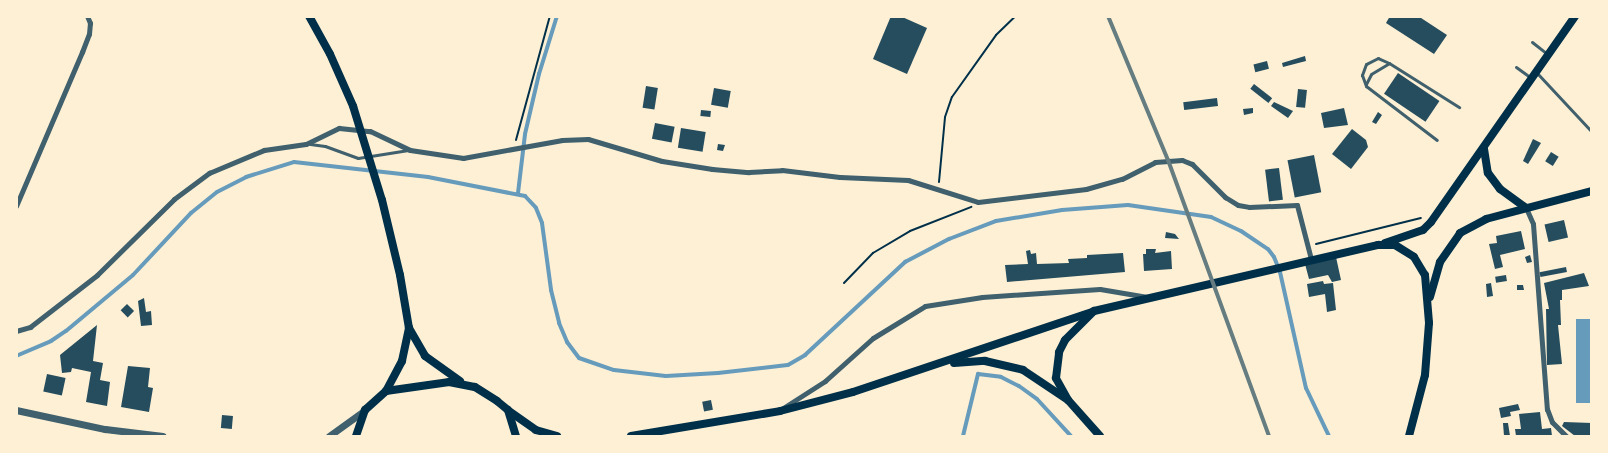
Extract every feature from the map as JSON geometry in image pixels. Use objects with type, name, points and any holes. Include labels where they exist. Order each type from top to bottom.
[{"type":"main road","points":[[309,16],[338,71],[358,118],[382,200],[409,328],[425,356],[464,383],[482,390],[536,430],[558,436]]},
{"type":"main road","points":[[631,436],[780,411],[853,392],[1094,311],[1378,245],[1423,230],[1484,149],[1575,16]]},
{"type":"main road","points":[[1484,149],[1488,172],[1500,189],[1526,208]]},
{"type":"main road","points":[[1429,303],[1440,262],[1460,233],[1486,219],[1592,191]]},
{"type":"main road","points":[[1378,245],[1395,245],[1414,257],[1425,275],[1429,303],[1425,375],[1409,436]]},
{"type":"main road","points":[[1094,311],[1075,329],[1059,352],[1056,378],[1068,400],[1100,436]]},
{"type":"main road","points":[[356,436],[365,410],[386,391],[402,361],[409,328]]},
{"type":"main road","points":[[943,363],[986,361],[1023,370],[1068,400]]},
{"type":"main road","points":[[386,391],[436,382],[464,383]]},
{"type":"main road","points":[[508,410],[516,436]]},
{"type":"street","points":[[16,206],[89,34],[90,23],[87,16]]},
{"type":"street","points":[[16,331],[30,327],[97,275],[174,199],[209,173],[264,150],[306,144],[339,128],[370,131],[410,150],[462,158],[562,140],[588,139],[662,161],[712,169],[749,172],[782,170],[840,177],[908,180],[939,187],[958,197],[978,202],[1086,189],[1122,179],[1155,162],[1182,160],[1192,164],[1225,197],[1238,205],[1249,207],[1297,205],[1311,259]]},
{"type":"street","points":[[1526,208],[1533,224],[1547,409],[1552,422],[1566,436]]},
{"type":"street","points":[[780,411],[825,381],[873,339],[926,306],[982,297],[1100,289],[1149,298]]},
{"type":"street","points":[[16,410],[105,429],[163,436]]},
{"type":"street","points":[[329,436],[365,410]]},
{"type":"lane","points":[[1532,42],[1548,54]]},
{"type":"lane","points":[[1437,140],[1366,86],[1362,75],[1366,64],[1378,58],[1389,63],[1459,107]]},
{"type":"lane","points":[[1366,86],[1371,74],[1389,63]]},
{"type":"lane","points":[[1516,67],[1533,75],[1592,132]]},
{"type":"lane","points":[[306,144],[325,146],[358,158],[410,150]]},
{"type":"path","points":[[514,149],[550,16]]},
{"type":"path","points":[[939,187],[945,117],[952,97],[996,35],[1016,16]]},
{"type":"path","points":[[844,283],[873,254],[910,231],[967,210],[978,202]]},
{"type":"path","points":[[1307,246],[1425,217]]},
{"type":"water","points":[[1576,319],[1591,319],[1591,403],[1576,403]]},
{"type":"building","points":[[891,16],[900,16],[927,28],[907,74],[873,59]]},
{"type":"building","points":[[1390,16],[1418,16],[1447,35],[1434,54],[1386,23]]},
{"type":"building","points":[[1305,56],[1306,61],[1283,67],[1282,63]]},
{"type":"building","points":[[1267,61],[1269,69],[1255,72],[1253,64]]},
{"type":"building","points":[[1398,73],[1439,101],[1425,122],[1384,94]]},
{"type":"building","points":[[1254,84],[1272,98],[1268,103],[1250,89]]},
{"type":"building","points":[[646,86],[658,88],[654,110],[643,108]]},
{"type":"building","points":[[714,88],[731,91],[728,108],[711,105]]},
{"type":"building","points":[[1298,89],[1307,90],[1305,108],[1296,107]]},
{"type":"building","points":[[1217,98],[1218,106],[1184,110],[1183,102]]},
{"type":"building","points":[[1274,102],[1293,111],[1288,118],[1271,106]]},
{"type":"building","points":[[1253,108],[1253,113],[1244,115],[1243,109]]},
{"type":"building","points":[[1344,108],[1348,125],[1324,128],[1321,113]]},
{"type":"building","points":[[701,110],[711,111],[710,117],[700,116]]},
{"type":"building","points":[[1378,112],[1382,115],[1376,124],[1372,122]]},
{"type":"building","points":[[655,123],[675,127],[672,143],[652,139]]},
{"type":"building","points":[[681,128],[706,132],[703,152],[678,148]]},
{"type":"building","points":[[1352,129],[1366,140],[1368,147],[1351,169],[1332,154]]},
{"type":"building","points":[[1533,139],[1541,143],[1528,164],[1523,161]]},
{"type":"building","points":[[718,144],[725,145],[723,151],[717,150]]},
{"type":"building","points":[[1551,152],[1559,157],[1553,166],[1545,161]]},
{"type":"building","points":[[1314,155],[1321,192],[1295,197],[1287,160]]},
{"type":"building","points":[[1279,168],[1283,200],[1269,201],[1265,170]]},
{"type":"building","points":[[1564,220],[1568,238],[1549,242],[1545,224]]},
{"type":"building","points":[[1521,231],[1525,249],[1500,255],[1503,267],[1495,269],[1489,244],[1497,243],[1496,236]]},
{"type":"building","points":[[1166,232],[1175,234],[1179,239],[1165,238]]},
{"type":"building","points":[[1146,249],[1156,249],[1155,253],[1171,251],[1172,269],[1144,271],[1143,254],[1146,254]]},
{"type":"building","points":[[1030,250],[1031,254],[1036,253],[1037,264],[1069,263],[1068,259],[1087,258],[1087,255],[1123,253],[1125,272],[1007,282],[1005,265],[1028,264],[1026,251]]},
{"type":"building","points":[[1530,255],[1532,262],[1527,263],[1525,257]]},
{"type":"building","points":[[1336,257],[1341,280],[1332,282],[1328,275],[1309,279],[1305,264]]},
{"type":"building","points":[[1566,267],[1567,272],[1540,277],[1539,272]]},
{"type":"building","points":[[1584,273],[1589,286],[1562,290],[1561,325],[1558,325],[1562,364],[1547,365],[1546,309],[1549,309],[1544,283]]},
{"type":"building","points":[[1506,275],[1507,281],[1496,283],[1495,277]]},
{"type":"building","points":[[1323,281],[1324,284],[1333,283],[1336,310],[1327,312],[1325,294],[1309,297],[1307,284]]},
{"type":"building","points":[[1491,283],[1493,296],[1487,297],[1486,284]]},
{"type":"building","points":[[1517,285],[1523,285],[1524,290],[1517,290]]},
{"type":"building","points":[[144,298],[146,312],[151,311],[152,325],[141,326],[138,301]]},
{"type":"building","points":[[127,304],[134,311],[128,317],[121,310]]},
{"type":"building","points":[[97,325],[93,361],[103,363],[100,380],[110,382],[107,406],[86,402],[91,372],[72,368],[71,372],[62,373],[60,355]]},
{"type":"building","points":[[128,366],[150,368],[148,387],[153,388],[149,412],[121,407]]},
{"type":"building","points":[[47,374],[66,378],[62,396],[43,392]]},
{"type":"building","points":[[711,400],[713,410],[704,412],[702,402]]},
{"type":"building","points":[[1518,404],[1520,410],[1510,412],[1511,416],[1501,418],[1499,408]]},
{"type":"building","points":[[1540,412],[1542,429],[1551,428],[1552,436],[1516,436],[1515,429],[1521,429],[1519,414]]},
{"type":"building","points":[[222,415],[233,416],[232,429],[221,428]]},
{"type":"building","points":[[1564,422],[1592,423],[1592,436],[1575,436],[1562,426]]},
{"type":"building","points":[[1503,423],[1508,423],[1510,436],[1504,436]]},
{"type":"waterway","points":[[518,193],[525,134],[539,74],[557,16]]},
{"type":"waterway","points":[[16,356],[51,341],[66,331],[133,275],[191,213],[217,192],[246,177],[294,162],[428,177],[525,196],[536,208],[542,223],[551,290],[559,323],[567,342],[579,358],[614,370],[666,376],[788,365],[805,355],[905,262],[949,239],[996,221],[1062,210],[1128,205],[1211,217],[1241,231],[1268,249],[1280,272],[1306,388],[1329,436]]},
{"type":"waterway","points":[[963,436],[978,374],[1001,377],[1019,386],[1037,399],[1071,436]]},
{"type":"railway","points":[[1108,16],[1168,160],[1269,436]]}]
